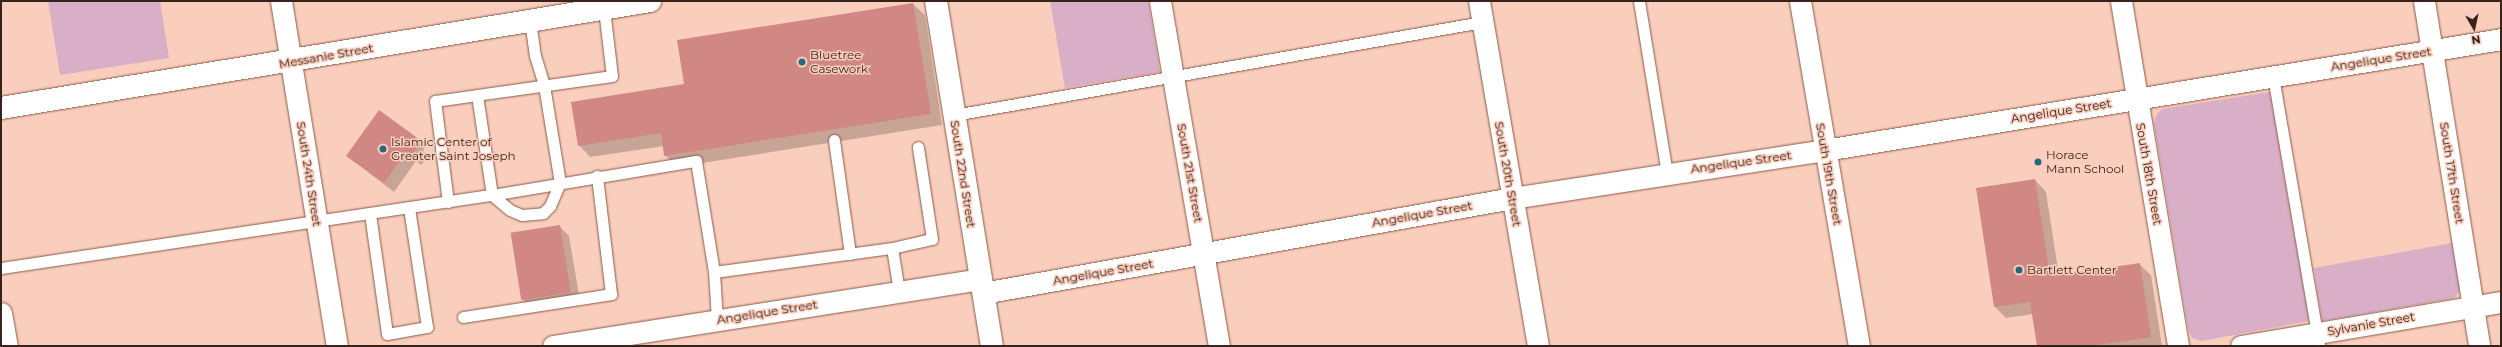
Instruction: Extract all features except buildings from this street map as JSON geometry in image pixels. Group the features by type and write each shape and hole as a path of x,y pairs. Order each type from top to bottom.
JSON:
{"street":[{"name":"South 24th Street","path":"281,1 337,346"},
{"name":"Messanie Street","path":"1,108 291,62 650,1"},
{"name":"South 22nd Street","path":"936,1 992,346"},
{"name":"South 21st Street","path":"1160,1 1219,346"},
{"name":"South 20th Street","path":"1478,1 1538,346"},
{"name":"South 19th Street","path":"1800,1 1859,346"},
{"name":"South 18th Street","path":"2121,1 2136,100 2178,346"},
{"name":"South 17th Street","path":"2424,1 2479,346"},
{"name":"Angelique Street","path":"553,346 899,291 982,286 1204,254 1512,198 1667,173 1825,150 2501,39"},
{"name":"Sylvanie Street","path":"2241,346 2318,340 2473,306 2501,302"},
{"path":"1,313 7,346"}],"lane":[{"path":"1639,1 1667,173"},
{"path":"448,202 435,101 612,76 604,9"},
{"path":"477,95 492,195 510,210 522,215 543,213 550,206 560,183 544,85 536,56 530,21"},
{"path":"954,116 1482,22"},
{"path":"2273,76 2318,340"},
{"path":"834,140 850,254"},
{"path":"714,272 892,248 932,239 918,147"},
{"path":"1,268 448,202 597,176 696,161 714,272 717,320"},
{"path":"463,317 610,294 597,176"},
{"path":"370,214 387,334 427,327 409,208"},
{"path":"892,248 899,291"}],"shaded area":[{"path":"48,1 160,1 169,58 60,75"},
{"path":"1050,1 1148,1 1160,72 1065,88"},
{"path":"2270,92 2309,321 2201,341 2192,338 2188,328 2154,123 2156,115 2162,109"},
{"path":"2452,243 2460,290 2455,298 2322,321 2314,268"}],"place":[{"name":"Bluetree Casework","path":"802,62"},
{"name":"Islamic Center of Greater Saint Joseph","path":"383,149"},
{"name":"Horace Mann School","path":"2038,162"},
{"name":"Bartlett Center","path":"2019,270"}]}
